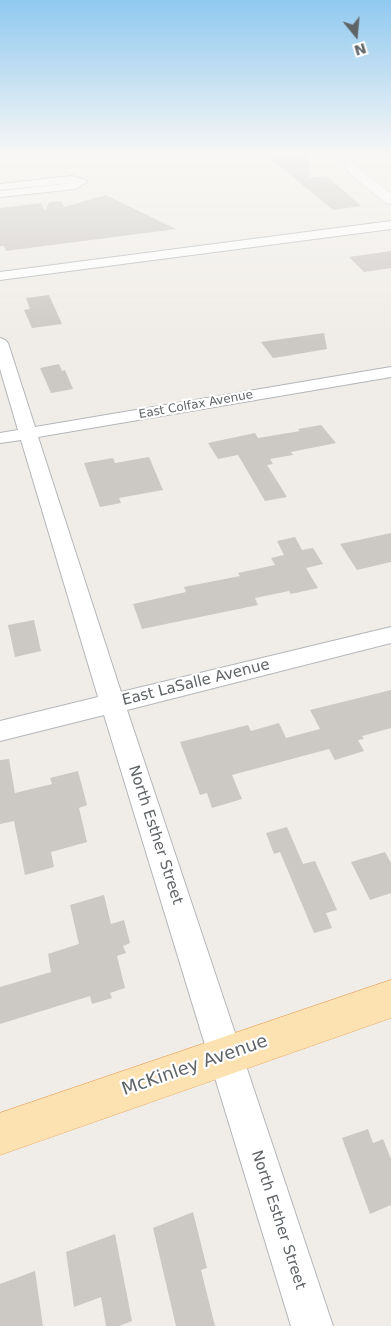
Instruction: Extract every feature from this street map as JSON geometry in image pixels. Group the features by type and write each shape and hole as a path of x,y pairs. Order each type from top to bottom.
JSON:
{"main road":[{"name":"McKinley Avenue","path":"0,1134 226,1054 391,999"}],"street":[{"path":"0,276 391,225"},
{"name":"North Esther Street","path":"0,343 312,1326"},
{"name":"East Colfax Avenue","path":"0,438 391,372"},
{"name":"East LaSalle Avenue","path":"0,731 391,635"}],"building":[{"path":"0,217 151,217 176,229 6,251 4,246 0,246"},
{"path":"391,251 391,268 364,272 349,257"},
{"path":"49,295 62,324 32,328 24,310 30,309 26,298"},
{"path":"324,333 327,349 273,358 261,342"},
{"path":"59,364 62,371 65,370 73,389 51,393 40,368"},
{"path":"321,425 336,443 291,452 293,455 270,459 273,464 267,465 287,497 265,501 238,455 218,459 208,443 255,433 258,438 300,431 298,429"},
{"path":"149,457 163,490 119,498 121,503 100,507 84,463 113,458 115,463"},
{"path":"391,533 391,562 357,570 340,544"},
{"path":"295,537 302,550 313,548 323,564 306,568 318,588 291,594 289,591 255,598 258,605 142,629 133,604 186,592 184,587 240,576 238,573 275,565 271,558 284,555 277,541"},
{"path":"34,620 41,651 15,657 8,625"},
{"path":"391,690 391,728 362,736 364,739 358,740 364,751 335,760 329,749 232,775 242,799 212,808 207,793 200,795 180,742 248,725 251,731 279,723 286,738 320,729 310,710"},
{"path":"9,759 15,793 52,784 50,778 78,771 87,805 79,808 87,842 51,852 54,867 25,875 14,821 0,824 0,760"},
{"path":"287,827 303,864 315,861 337,910 326,913 332,928 314,933 280,852 274,854 266,833"},
{"path":"385,852 391,863 391,893 370,900 351,862"},
{"path":"104,895 111,924 124,920 130,943 123,946 126,953 117,956 125,988 110,993 112,998 92,1004 90,996 0,1024 0,987 51,972 48,954 79,944 70,905"},
{"path":"368,1129 373,1143 383,1139 391,1159 391,1205 370,1214 342,1138"},
{"path":"193,1212 207,1268 201,1270 215,1326 176,1326 153,1228"},
{"path":"115,1234 132,1321 119,1326 106,1326 101,1297 74,1307 66,1252"},
{"path":"35,1271 43,1326 0,1326 0,1284"}]}
